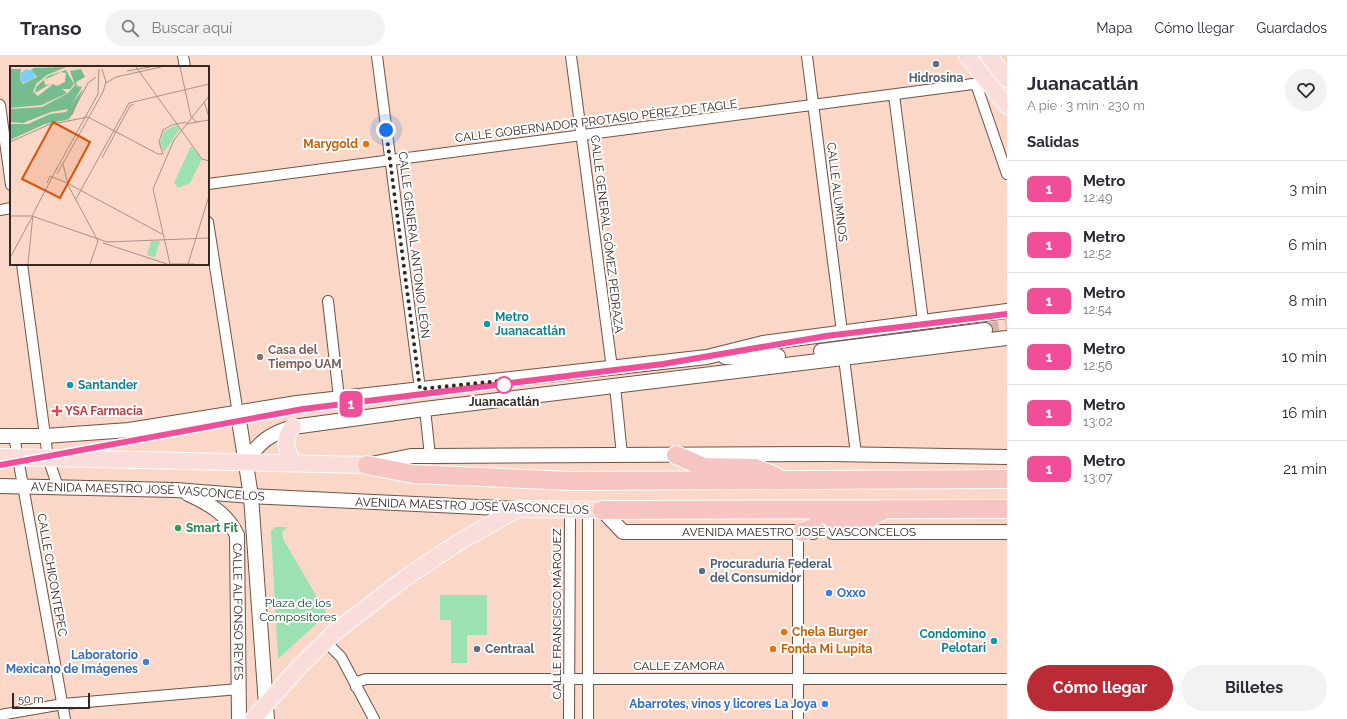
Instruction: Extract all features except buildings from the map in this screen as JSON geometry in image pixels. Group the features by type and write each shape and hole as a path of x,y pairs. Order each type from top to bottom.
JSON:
{"highway":[{"path":"676,455 704,467 755,468 787,480"},
{"path":"367,465 413,474 572,481 1007,479"},
{"path":"800,532 820,525 863,522 886,509"},
{"path":"595,510 1007,509"}],"main road":[{"path":"967,56 982,83 1007,106"},
{"path":"989,56 1007,79"},
{"path":"7,436 45,436 129,430 339,398 707,357 762,344 923,321 1007,311"},
{"path":"707,357 761,358 985,330"},
{"path":"246,461 265,439 282,430 293,428 615,386 1007,338"},
{"name":"CALLE ALFONSO REYES","path":"238,414 251,496 267,702 267,719"},
{"path":"293,428 287,436 286,446 294,462"},
{"path":"0,457 294,462 367,465 410,456 856,454 1007,457"},
{"name":"AVENIDA MAESTRO JOSÉ VASCONCELOS","path":"0,486 176,490 251,496 518,509 595,510 623,532 1007,532"},
{"name":"CALLE ALFONSO REYES","path":"176,490 208,503 218,510 226,518 236,535 239,719"},
{"path":"253,719 267,702 325,641 366,606 458,542 518,509"}],"street":[{"path":"183,56 185,66"},
{"name":"CALLE GENERAL ANTONIO LEÓN","path":"377,56 420,389"},
{"name":"CALLE GENERAL GÓMEZ PEDRAZA","path":"571,56 612,368"},
{"name":"CALLE ALUMNOS","path":"807,56 842,332"},
{"path":"982,83 1007,174"},
{"name":"CALLE GOBERNADOR PROTASIO PÉREZ DE TAGLE","path":"209,184 982,83"},
{"path":"894,95 923,321"},
{"path":"0,104 10,178"},
{"path":"0,210 10,208"},
{"path":"209,228 238,414"},
{"path":"22,265 48,458 58,487"},
{"path":"328,301 339,398"},
{"path":"844,358 856,454"},
{"path":"615,386 622,455"},
{"path":"425,410 430,456"},
{"name":"CALLE CHICONTEPEC","path":"7,436 17,457 23,486 65,719"},
{"name":"CALLE FRANCISCO MÁRQUEZ","path":"569,719 570,510"},
{"path":"588,719 588,679 595,510"},
{"path":"798,719 800,532"},
{"path":"325,641 340,658 374,719"},
{"name":"CALLE ZAMORA","path":"356,687 357,682 366,679 1007,679"},
{"path":"0,715 63,704 239,689"}],"green space":[{"name":"Plaza de los Compositores","path":"275,527 287,527 282,533 283,539 327,614 278,659 271,531"},
{"path":"440,595 487,595 487,635 467,635 467,663 451,663 451,620 440,620"}],"tunnel":[{"path":"985,330 1007,327"}],"metro line":[{"name":"1","path":"0,465 303,409 663,364 826,336 1007,314"}],"place":[{"name":"Hidrosina","path":"936,64"},
{"name":"Marygold","path":"366,144"},
{"name":"Metro Juanacatlán","path":"487,324"},
{"name":"Casa del Tiempo UAM","path":"260,357"},
{"name":"Santander","path":"70,385"},
{"name":"Juanacatlán","path":"504,385"},
{"name":"YSA Farmacia","path":"57,411"},
{"name":"Smart Fit","path":"178,528"},
{"name":"Procuraduría Federal del Consumidor","path":"702,571"},
{"name":"Oxxo","path":"829,593"},
{"name":"Chela Burger","path":"784,632"},
{"name":"Condomino Pelotari","path":"994,641"},
{"name":"Centraal","path":"477,649"},
{"name":"Fonda Mi Lupita","path":"773,649"},
{"name":"Laboratorio Mexicano de Imágenes","path":"146,662"},
{"name":"Abarrotes, vinos y licores La Joya","path":"825,704"}],"route":[{"path":"386,130 420,389 508,380 504,385"}]}
